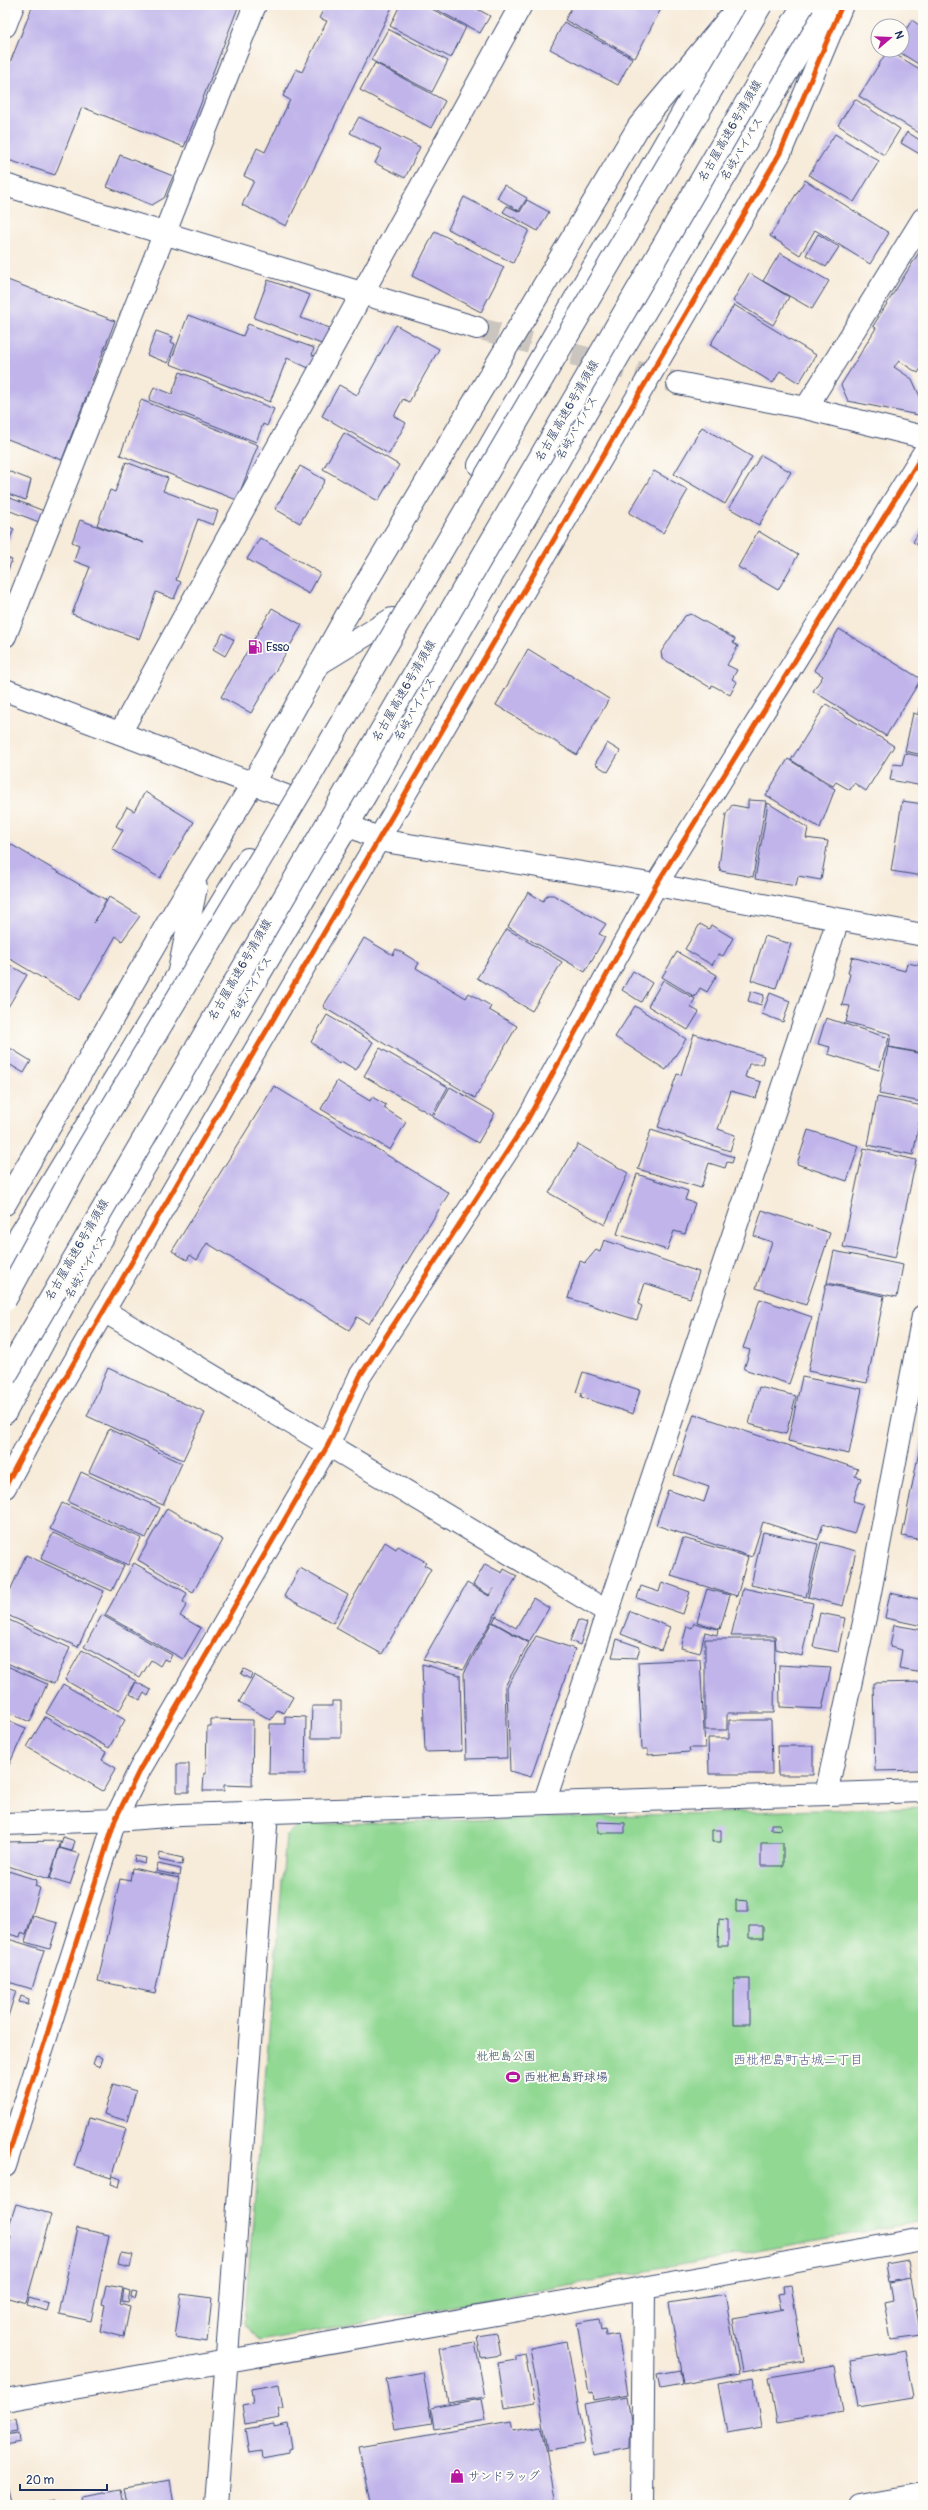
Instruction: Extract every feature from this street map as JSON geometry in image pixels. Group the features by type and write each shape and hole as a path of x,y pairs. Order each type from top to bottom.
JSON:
{"main road":[{"path":"5,26 13,5"},
{"path":"5,636 255,5"},
{"path":"120,733 521,5"},
{"path":"5,1204 253,783 319,664 639,126 739,5"},
{"path":"5,1260 392,619 745,5"},
{"path":"5,1300 84,1154 303,788 761,5"},
{"name":"名古屋高速6号清須線","path":"5,1377 803,5"},
{"name":"名岐バイパス","path":"5,1414 72,1289 348,825 598,393 827,5"},
{"path":"5,1487 39,1423 378,838 780,153 842,5"},
{"path":"5,185 362,295 477,328"},
{"path":"806,408 923,219"},
{"path":"678,383 806,408 923,437"},
{"path":"5,2166 115,1820 140,1769 328,1445 360,1376 525,1124 656,885 923,454"},
{"path":"319,664 392,619"},
{"path":"5,690 286,796"},
{"path":"348,825 378,838 656,885 923,935"},
{"path":"179,972 200,871"},
{"path":"544,1803 838,920"},
{"path":"104,1311 608,1612"},
{"path":"826,1794 866,1613 923,1316"},
{"path":"5,1824 115,1820 180,1814 923,1791"},
{"path":"216,2505 267,1812"},
{"path":"5,2400 923,2239"},
{"path":"642,2505 644,2288"},
{"path":"860,2505 923,2494"}],"green space":[{"name":"枇杷島公園","path":"923,1807 923,2221 259,2341 244,2323 286,1836 297,1825"}],"building":[{"path":"33,5 239,5 184,147 82,107 55,175 5,159 5,75"},
{"path":"326,5 393,5 286,226 242,205 254,181 244,176 257,148 265,152 290,100 283,96 296,69 302,72 327,21 319,18"},
{"path":"400,5 424,5 466,27 451,58 390,26"},
{"path":"428,5 470,5 490,16 480,33"},
{"path":"573,5 663,5 635,58 565,20"},
{"path":"912,20 923,28 923,67 909,58 910,58 910,23"},
{"path":"564,22 632,58 618,85 550,49"},
{"path":"388,29 448,61 432,92 371,60"},
{"path":"883,58 901,58 923,71 923,126 919,133 859,96"},
{"path":"375,63 445,101 431,128 360,90"},
{"path":"855,99 900,129 884,155 838,125"},
{"path":"359,117 420,147 405,178 375,163 382,149 350,133"},
{"path":"907,132 923,142 923,156 901,143"},
{"path":"835,134 879,161 854,202 809,175"},
{"path":"120,155 173,176 164,198 152,205 107,187"},
{"path":"805,180 889,233 870,264 815,230 800,255 770,236"},
{"path":"504,185 527,198 519,211 497,198"},
{"path":"464,197 529,230 513,263 448,229"},
{"path":"527,200 549,212 538,231 503,212 507,206 520,212"},
{"path":"435,231 504,267 481,312 412,276"},
{"path":"818,234 839,247 826,267 806,255"},
{"path":"923,246 923,365 918,373 899,361 894,367 912,379 922,401 918,415 848,401 841,385 876,328 873,326"},
{"path":"780,253 829,281 812,309 763,281"},
{"path":"749,273 789,297 773,325 733,301"},
{"path":"5,279 115,321 62,460 5,438"},
{"path":"268,280 310,295 300,318 330,328 324,345 254,318"},
{"path":"734,305 816,355 799,383 780,371 773,383 710,345"},
{"path":"188,315 243,336 248,324 314,348 312,355 318,357 313,370 287,358 270,402 170,364"},
{"path":"396,325 439,349 409,402 403,399 394,416 406,423 389,454 322,416 339,385 357,395"},
{"path":"156,331 173,337 171,342 175,344 168,363 147,355"},
{"path":"180,372 274,409 267,426 263,424 256,442 149,400 154,387 172,394"},
{"path":"141,400 258,445 237,500 120,455"},
{"path":"702,427 752,457 725,504 674,474"},
{"path":"344,433 399,465 378,501 323,469"},
{"path":"761,455 791,472 759,525 729,508"},
{"path":"126,462 168,478 163,491 218,511 213,525 198,519 176,580 181,582 174,599 156,592 139,639 72,614 90,567 74,561 79,545 72,542 80,520 144,543 97,525 110,490 115,492"},
{"path":"300,466 325,480 300,523 275,509"},
{"path":"5,470 31,480 26,500 5,493"},
{"path":"654,471 688,490 663,533 629,513"},
{"path":"5,496 44,511 39,522 5,509"},
{"path":"5,525 14,529 5,550"},
{"path":"923,525 923,548 913,542"},
{"path":"758,531 798,555 778,590 738,567"},
{"path":"260,538 320,573 309,594 247,559"},
{"path":"5,557 12,560 5,578"},
{"path":"272,608 302,625 251,713 221,697"},
{"path":"691,614 735,639 733,643 738,646 727,665 737,670 732,679 737,682 730,695 712,685 711,688 662,658 661,652 685,616"},
{"path":"839,629 921,679 886,736 813,691 823,676 814,670"},
{"path":"223,633 234,640 225,656 213,649"},
{"path":"528,649 609,699 577,755 496,705"},
{"path":"923,693 923,715 918,713"},
{"path":"826,704 894,746 866,791 854,783 850,790 836,782 833,786 791,760"},
{"path":"913,713 923,716 923,755 905,751"},
{"path":"607,743 620,751 608,772 595,764"},
{"path":"905,753 923,757 923,786 890,780 893,764 902,765"},
{"path":"788,759 835,789 820,828 766,795"},
{"path":"145,792 194,822 160,878 112,849 123,830 116,826 127,807 134,811"},
{"path":"748,800 766,801 753,877 721,871 719,866 726,814 732,805 748,808"},
{"path":"902,801 923,804 923,876 891,871"},
{"path":"768,803 808,828 806,838 828,841 821,880 798,876 796,886 755,879"},
{"path":"5,841 106,900 94,923 109,897 140,916 122,941 116,936 79,1000 5,956"},
{"path":"528,892 543,901 547,895 553,895 606,924 599,934 605,937 585,972 508,927"},
{"path":"700,924 709,929 711,925 733,938 723,956 719,954 712,965 685,949"},
{"path":"507,929 562,962 532,1011 477,978"},
{"path":"765,936 791,944 776,988 751,980"},
{"path":"364,938 393,955 396,949 419,963 416,968 466,998 469,993 491,1006 489,1010 517,1026 475,1098 323,1007"},
{"path":"677,952 717,975 707,992 700,988 695,997 662,977"},
{"path":"852,957 905,971 907,963 923,966 923,1053 889,1047 891,1034 846,1022 850,1006 842,1005 850,974 848,973"},
{"path":"5,962 27,975 5,1012"},
{"path":"633,971 652,983 641,1002 622,990"},
{"path":"663,980 695,999 690,1007 699,1012 688,1030 648,1006"},
{"path":"751,991 764,995 761,1005 748,1001"},
{"path":"770,993 790,1001 783,1022 762,1014"},
{"path":"635,1006 686,1039 666,1070 615,1037"},
{"path":"327,1015 373,1042 356,1070 341,1061 339,1064 311,1042"},
{"path":"826,1018 889,1038 879,1070 828,1054 830,1047 818,1044"},
{"path":"694,1034 764,1056 762,1064 749,1064 745,1077 761,1082 756,1098 731,1091 718,1129 735,1135 730,1151 658,1127 677,1074 681,1075"},
{"path":"5,1045 31,1061 24,1073 7,1063 5,1066"},
{"path":"888,1047 923,1054 922,1102 879,1094"},
{"path":"380,1048 448,1087 432,1115 364,1076"},
{"path":"337,1081 370,1101 372,1097 386,1105 384,1108 406,1122 390,1150 321,1109"},
{"path":"274,1086 449,1193 369,1324 357,1317 349,1330 207,1243 197,1260 190,1255 187,1260 172,1251"},
{"path":"450,1087 495,1113 478,1143 433,1117"},
{"path":"877,1097 923,1106 923,1120 920,1119 913,1155 868,1145"},
{"path":"651,1130 734,1157 732,1163 727,1162 725,1168 709,1163 701,1188 638,1169"},
{"path":"808,1130 859,1146 847,1181 797,1164"},
{"path":"578,1144 628,1173 605,1225 549,1193"},
{"path":"864,1148 916,1160 895,1258 843,1247"},
{"path":"637,1174 688,1191 685,1200 695,1203 685,1234 674,1231 667,1250 617,1234"},
{"path":"762,1210 830,1233 806,1305 756,1288 772,1242 754,1236"},
{"path":"604,1240 699,1272 690,1298 645,1283 638,1304 642,1306 637,1320 568,1298 580,1261 585,1263 596,1250 600,1252"},
{"path":"834,1251 903,1265 897,1297 827,1283"},
{"path":"826,1284 884,1296 867,1383 808,1371"},
{"path":"760,1299 812,1317 789,1384 744,1369 750,1350 743,1348"},
{"path":"108,1368 205,1413 183,1460 87,1416"},
{"path":"583,1372 640,1390 633,1414 581,1397 582,1393 576,1392"},
{"path":"802,1377 862,1389 849,1454 788,1441"},
{"path":"759,1387 796,1396 786,1434 749,1424"},
{"path":"694,1414 858,1469 855,1476 861,1478 853,1501 863,1504 854,1534 823,1524 818,1540 763,1522 752,1557 656,1525 668,1490 704,1502 709,1487 674,1475"},
{"path":"109,1429 182,1463 163,1505 89,1472"},
{"path":"923,1436 923,1540 902,1536"},
{"path":"81,1472 160,1508 146,1538 68,1502"},
{"path":"62,1503 141,1538 128,1565 50,1529"},
{"path":"167,1508 223,1540 193,1592 138,1560"},
{"path":"763,1532 818,1544 806,1597 751,1585"},
{"path":"53,1533 124,1565 112,1591 41,1559"},
{"path":"683,1538 748,1557 737,1596 671,1576"},
{"path":"385,1542 396,1549 398,1546 426,1562 424,1565 431,1569 382,1654 336,1628"},
{"path":"821,1542 856,1551 843,1606 808,1597"},
{"path":"26,1555 104,1591 78,1647 5,1614 5,1602"},
{"path":"134,1563 187,1593 183,1602 187,1604 180,1616 201,1628 183,1659 105,1615"},
{"path":"485,1564 502,1573 504,1569 517,1576 464,1669 423,1660 467,1583 489,1596 494,1588 489,1595 473,1585"},
{"path":"300,1568 348,1595 333,1623 284,1596"},
{"path":"662,1582 690,1592 683,1614 637,1598 641,1586 659,1592"},
{"path":"743,1588 813,1603 802,1656 776,1649 775,1636 731,1636"},
{"path":"707,1589 730,1595 720,1629 697,1622"},
{"path":"890,1593 923,1600 923,1626 885,1618"},
{"path":"533,1598 549,1608 529,1642 493,1622 496,1616 516,1628"},
{"path":"630,1611 670,1627 661,1650 621,1634"},
{"path":"820,1613 845,1618 838,1652 813,1647"},
{"path":"102,1615 172,1655 168,1661 164,1659 160,1666 151,1660 140,1678 84,1647"},
{"path":"5,1618 70,1648 54,1684 5,1662"},
{"path":"578,1620 587,1623 580,1645 570,1641"},
{"path":"492,1622 529,1643 505,1686 507,1758 466,1759 464,1673"},
{"path":"694,1623 718,1629 717,1635 705,1632 700,1653 681,1648 687,1626 692,1628"},
{"path":"894,1625 923,1630 923,1673 899,1669 902,1650 890,1647"},
{"path":"536,1636 575,1649 531,1777 510,1771 507,1687"},
{"path":"617,1639 640,1647 637,1658 612,1657"},
{"path":"705,1639 775,1639 774,1713 727,1713 727,1730 705,1730"},
{"path":"82,1650 136,1681 119,1711 65,1680"},
{"path":"700,1659 705,1748 689,1748 690,1752 648,1755 648,1749 642,1749 638,1662"},
{"path":"422,1664 460,1675 462,1751 425,1752"},
{"path":"5,1665 47,1684 30,1722 5,1711"},
{"path":"779,1665 831,1668 822,1709 780,1707"},
{"path":"244,1669 252,1673 250,1679 241,1674"},
{"path":"254,1675 293,1697 284,1713 277,1710 271,1720 239,1702"},
{"path":"136,1682 151,1690 148,1696 144,1693 140,1700 130,1694"},
{"path":"923,1682 923,1770 875,1771 873,1683"},
{"path":"63,1684 125,1720 109,1748 46,1713"},
{"path":"332,1701 341,1701 341,1738 311,1738 312,1706 332,1706"},
{"path":"285,1716 306,1717 305,1774 269,1774 270,1724 285,1724"},
{"path":"45,1717 106,1752 102,1760 116,1768 103,1791 27,1747"},
{"path":"5,1719 26,1728 8,1767 5,1766"},
{"path":"211,1719 253,1720 252,1786 224,1785 224,1791 203,1791 204,1773 206,1774 207,1726 211,1726"},
{"path":"729,1720 771,1720 772,1774 709,1774 708,1738 729,1738"},
{"path":"777,1746 813,1746 813,1775 778,1775"},
{"path":"177,1764 189,1764 189,1792 177,1792"},
{"path":"598,1822 625,1823 625,1833 598,1833"},
{"path":"771,1824 780,1824 781,1830 771,1829"},
{"path":"712,1830 721,1830 721,1842 712,1842"},
{"path":"63,1837 75,1841 72,1851 60,1848"},
{"path":"61,1841 49,1879 5,1865 5,1842"},
{"path":"761,1843 783,1843 783,1866 761,1866"},
{"path":"59,1848 80,1854 70,1885 50,1879"},
{"path":"160,1853 183,1858 182,1865 159,1860"},
{"path":"135,1856 146,1858 145,1864 134,1861"},
{"path":"158,1864 181,1869 180,1876 156,1871"},
{"path":"132,1868 179,1878 155,1993 98,1981 120,1879 130,1881"},
{"path":"5,1870 37,1880 35,1886 40,1888 26,1935 21,1933 20,1937 5,1933"},
{"path":"736,1900 748,1901 748,1912 736,1912"},
{"path":"33,1916 58,1923 50,1949 25,1942"},
{"path":"719,1919 728,1920 728,1946 718,1946"},
{"path":"749,1926 763,1926 763,1938 749,1938"},
{"path":"5,1938 44,1950 32,1989 5,1981"},
{"path":"734,1979 750,1979 750,2024 734,2024"},
{"path":"5,1987 16,1991 5,2026"},
{"path":"21,1996 29,1999 28,2004 19,2002"},
{"path":"96,2056 103,2058 100,2067 93,2064"},
{"path":"113,2084 136,2091 127,2121 104,2114"},
{"path":"89,2118 126,2129 111,2178 74,2166"},
{"path":"113,2176 121,2179 119,2187 111,2184"},
{"path":"16,2204 51,2214 26,2303 5,2297 5,2248 7,2249 11,2236 6,2235"},
{"path":"77,2228 109,2235 91,2321 59,2314"},
{"path":"121,2253 133,2255 130,2267 118,2264"},
{"path":"908,2260 911,2278 889,2282 886,2264"},
{"path":"911,2279 921,2336 891,2340 884,2302 893,2300 890,2283"},
{"path":"106,2285 123,2288 120,2303 130,2306 124,2337 100,2331 105,2305 102,2304"},
{"path":"791,2285 804,2361 742,2372 733,2318 785,2309 781,2309 778,2294 784,2293 783,2286"},
{"path":"124,2289 130,2291 128,2302 122,2301"},
{"path":"132,2291 137,2292 135,2298 131,2297"},
{"path":"181,2294 212,2298 207,2342 175,2337"},
{"path":"725,2294 739,2374 683,2384 669,2303"},
{"path":"29,2298 49,2304 47,2311 27,2305"},
{"path":"599,2319 601,2330 605,2329 606,2336 618,2334 628,2394 594,2400 593,2392 589,2393 577,2323"},
{"path":"497,2333 501,2355 481,2358 477,2336"},
{"path":"567,2341 585,2444 548,2450 530,2348"},
{"path":"475,2342 485,2397 448,2403 439,2348"},
{"path":"905,2351 913,2398 858,2407 850,2360"},
{"path":"525,2353 534,2403 505,2408 498,2363 516,2360 516,2355"},
{"path":"835,2366 843,2412 777,2423 769,2377"},
{"path":"680,2370 682,2384 660,2388 657,2374"},
{"path":"423,2372 432,2423 395,2429 386,2379"},
{"path":"753,2378 761,2427 727,2433 718,2384"},
{"path":"279,2384 283,2409 278,2409 280,2418 245,2424 242,2405 253,2403 251,2389"},
{"path":"627,2396 631,2421 630,2448 594,2455 585,2404"},
{"path":"481,2399 485,2420 434,2429 431,2408"},
{"path":"16,2419 18,2431 5,2433 5,2421"},
{"name":"サンドラッグ","path":"511,2421 513,2431 542,2426 556,2505 370,2505 359,2447"},
{"path":"274,2424 274,2427 288,2424 292,2449 288,2450 288,2453 262,2458 261,2451 249,2453 245,2429"},
{"path":"19,2433 20,2442 5,2445 5,2435"},
{"path":"5,2479 10,2503 5,2503"},
{"path":"170,2480 174,2505 127,2505 124,2488"},
{"path":"121,2489 124,2505 82,2505 81,2496"},
{"path":"54,2501 55,2505 38,2505 38,2504"}],"tunnel":[{"path":"477,328 678,383"}],"cycle path":[{"path":"5,1487 39,1423 181,1177 780,153 842,5"},
{"path":"5,2166 115,1820 140,1769 328,1445 360,1376 525,1124 656,885 923,454"}],"place":[{"name":"Esso","path":"255,647"},
{"name":"西枇杷島野球場","path":"513,2077"},
{"name":"サンドラッグ","path":"457,2476"}],"district":[{"name":"西枇杷島町古城二丁目","path":"798,2060"}]}
